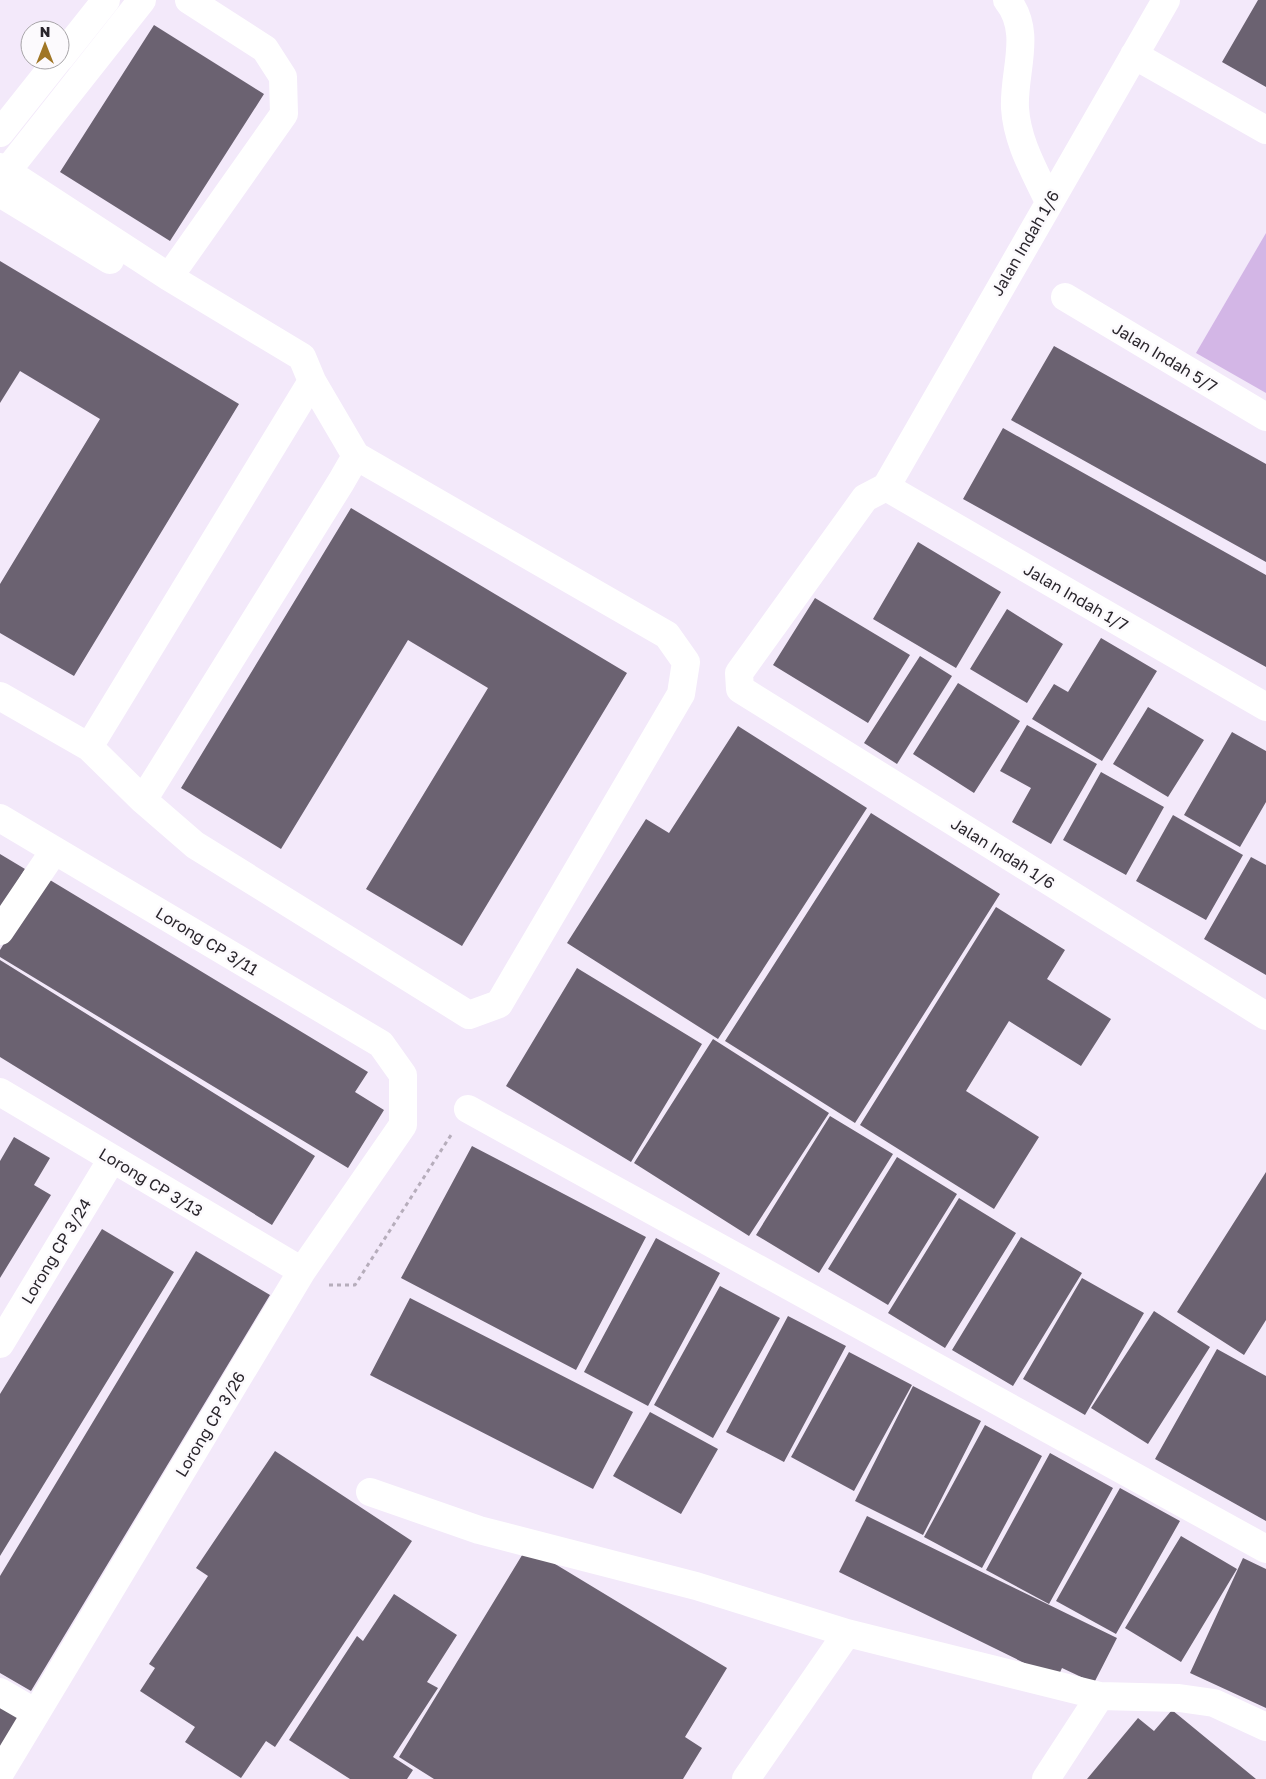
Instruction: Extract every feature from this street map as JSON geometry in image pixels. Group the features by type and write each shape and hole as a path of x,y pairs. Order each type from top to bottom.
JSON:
{"street":[{"path":"70,45 106,0"},
{"path":"2,177 142,0"},
{"path":"169,277 284,114 283,77 265,49 189,0"},
{"name":"Jalan Indah 1/6","path":"1166,0 886,487 865,498 739,673 740,689 1266,1016"},
{"path":"1018,3 1022,42 1015,108 1023,147 1049,202"},
{"path":"1134,55 1266,130"},
{"path":"0,133 50,70"},
{"path":"2,177 302,357 307,389 89,747"},
{"path":"0,696 89,747 142,800 195,845 469,1015 499,1004 681,694 686,662 666,635 356,456 307,389 290,370 2,177"},
{"name":"Jalan Indah 5/7","path":"1065,297 1266,417"},
{"path":"142,800 342,482 356,456"},
{"name":"Jalan Indah 1/7","path":"886,487 1266,707"},
{"name":"Lorong CP 3/11","path":"0,818 381,1044 404,1075"},
{"path":"0,932 54,851"},
{"name":"Lorong CP 3/26","path":"0,1773 302,1271 404,1125 404,1075"},
{"name":"Lorong CP 3/13","path":"0,1092 302,1271"},
{"path":"468,1109 1266,1549"},
{"name":"Lorong CP 3/24","path":"0,1344 112,1159"},
{"path":"370,1492 479,1530 696,1586 847,1633 1100,1696 1179,1698 1214,1703 1266,1727"},
{"path":"746,1779 847,1633"},
{"path":"0,1692 36,1713"},
{"path":"1046,1779 1100,1696"}],"path":[{"path":"302,1271 330,1285 354,1285 468,1109"}],"shaded area":[{"path":"1266,233 1266,393 1196,353"}],"building":[{"path":"1258,0 1266,0 1266,87 1222,62"},
{"path":"154,25 264,94 170,241 60,172"},
{"path":"0,261 239,404 74,676 0,633 0,584 100,419 20,371 0,403"},
{"path":"1054,346 1266,464 1266,562 1011,420"},
{"path":"1003,428 1266,575 1266,667 963,499"},
{"path":"351,508 627,673 462,946 366,889 488,688 408,640 281,849 181,788"},
{"path":"918,542 1001,592 956,668 873,619"},
{"path":"815,598 910,655 868,723 773,665"},
{"path":"1007,609 1063,644 1027,703 970,669"},
{"path":"1101,638 1157,671 1102,761 1032,719 1054,684 1068,692"},
{"path":"920,656 952,676 897,764 864,743"},
{"path":"958,683 1020,721 974,793 913,754"},
{"path":"1148,707 1204,740 1168,797 1113,764"},
{"path":"1027,725 1097,764 1051,844 1012,822 1031,788 1000,771"},
{"path":"738,726 867,808 718,1039 567,943 646,819 669,833"},
{"path":"1232,732 1266,751 1266,802 1240,847 1184,815"},
{"path":"1101,772 1164,807 1126,875 1063,840"},
{"path":"871,813 1000,894 855,1123 725,1041"},
{"path":"1173,815 1243,855 1206,920 1136,881"},
{"path":"0,854 25,869 0,910"},
{"path":"1251,857 1266,865 1266,975 1204,939"},
{"path":"45,877 368,1072 355,1092 384,1110 348,1168 0,957 0,950"},
{"path":"996,907 1065,950 1047,979 1111,1019 1081,1066 1009,1021 966,1091 1039,1137 994,1209 860,1125"},
{"path":"0,960 315,1156 272,1225 0,1057"},
{"path":"577,968 702,1044 631,1162 506,1086"},
{"path":"713,1039 829,1113 749,1236 634,1163"},
{"path":"830,1116 893,1154 819,1273 756,1235"},
{"path":"14,1137 50,1158 34,1185 51,1195 0,1278 0,1161"},
{"path":"472,1146 646,1237 576,1370 401,1278"},
{"path":"897,1157 957,1194 888,1305 828,1269"},
{"path":"1266,1172 1266,1320 1244,1355 1177,1312"},
{"path":"959,1198 1016,1233 945,1348 888,1313"},
{"path":"102,1229 174,1272 0,1556 0,1394"},
{"path":"1021,1237 1082,1273 1013,1386 952,1350"},
{"path":"656,1238 720,1273 648,1406 584,1372"},
{"path":"196,1251 270,1295 31,1691 0,1673 0,1576"},
{"path":"1082,1278 1144,1313 1085,1415 1023,1379"},
{"path":"720,1286 780,1318 713,1438 654,1405"},
{"path":"410,1298 633,1412 593,1489 370,1375"},
{"path":"1154,1311 1210,1347 1148,1444 1091,1408"},
{"path":"788,1316 846,1346 784,1462 726,1432"},
{"path":"1217,1349 1266,1376 1266,1521 1155,1459"},
{"path":"849,1352 912,1385 854,1491 791,1457"},
{"path":"913,1386 981,1421 923,1535 855,1501"},
{"path":"650,1412 718,1449 681,1514 613,1476"},
{"path":"985,1425 1042,1456 982,1568 924,1537"},
{"path":"275,1451 412,1541 275,1747 266,1741 241,1778 185,1742 195,1727 140,1691 155,1668 149,1664 208,1576 196,1568"},
{"path":"1050,1453 1113,1488 1049,1604 986,1570"},
{"path":"1120,1488 1180,1521 1116,1634 1056,1601"},
{"path":"867,1516 1117,1638 1094,1683 1062,1668 1057,1679 839,1572"},
{"path":"1181,1536 1237,1569 1181,1662 1125,1628"},
{"path":"527,1547 727,1668 685,1737 702,1748 683,1779 434,1779 399,1757"},
{"path":"1243,1558 1266,1569 1266,1708 1190,1673"},
{"path":"394,1594 457,1635 427,1682 438,1688 393,1757 413,1770 407,1779 350,1779 289,1740 357,1636 363,1641"},
{"path":"0,1699 22,1712 0,1748"},
{"path":"1172,1710 1256,1779 1087,1779 1138,1718 1154,1731"}]}
